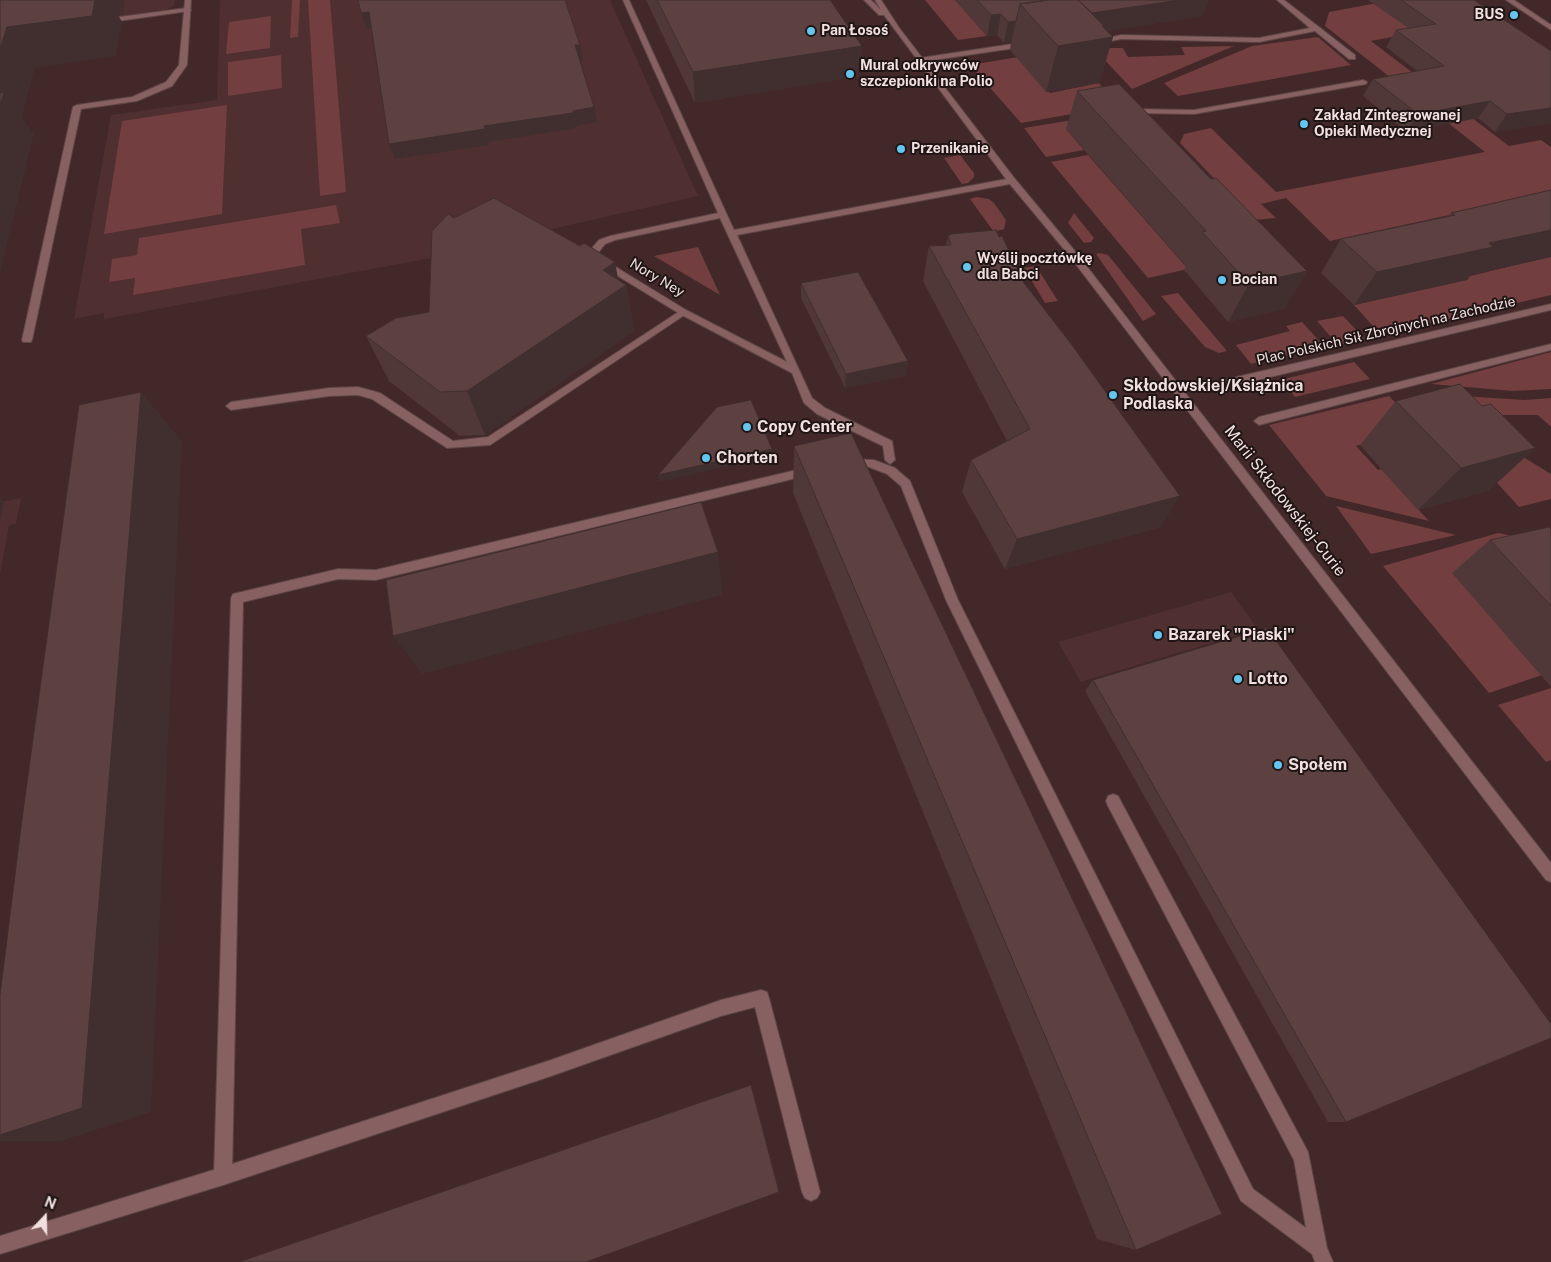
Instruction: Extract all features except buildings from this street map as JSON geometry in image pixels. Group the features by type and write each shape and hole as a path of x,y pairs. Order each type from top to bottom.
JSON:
{"street":[{"path":"27,340 77,107 134,98 169,84 183,65 188,0"},
{"path":"626,0 808,400 821,411 888,444 891,466 906,484 952,600 1247,1195 1321,1255"},
{"name":"Marii Skłodowskiej-Curie","path":"867,0 898,30"},
{"name":"Marii Skłodowskiej-Curie","path":"878,0 920,60 1012,180 1071,252 1551,875"},
{"path":"1280,0 1352,57"},
{"path":"1508,0 1551,28"},
{"path":"97,22 187,10"},
{"path":"1087,43 1121,38 1259,40 1316,29"},
{"path":"920,60 1036,42"},
{"path":"1132,111 1194,112 1363,82"},
{"path":"731,233 1012,180"},
{"name":"Nory Ney","path":"723,215 613,238 602,242 593,253 598,260 683,312 796,372"},
{"name":"Plac Polskich Sił Zbrojnych na Zachodzie","path":"1228,383 1551,307"},
{"path":"231,406 329,392 358,391 376,396 451,445 490,441 683,312"},
{"path":"1259,421 1551,347"},
{"path":"223,1176 237,598 338,574 376,575 827,466 856,461 891,466"},
{"path":"1113,801 1302,1158 1321,1255"},
{"path":"0,1245 223,1176 551,1068 721,1008 761,998 810,1192"}],"shaded area":[{"path":"0,0 175,0 174,6 165,10 0,33"},
{"path":"220,0 610,0 698,196 565,226 458,253 104,319 104,313 74,319 111,115 217,100"},
{"path":"292,0 300,0 298,37 290,38"},
{"path":"308,0 330,0 346,192 320,196"},
{"path":"925,0 955,0 987,36 958,40"},
{"path":"1388,1 1429,30 1371,41 1509,146 1541,140 1551,147 1551,193 1330,241 1286,198 1261,204 1276,218 1254,220 1180,143 1184,134 1211,128 1276,192 1485,152 1325,26 1329,12"},
{"path":"271,16 270,48 226,54 229,22"},
{"path":"1318,37 1351,65 1178,96 1164,83 1252,46"},
{"path":"1234,46 1132,89 1100,55 1104,50 1111,48 1123,48 1128,57 1185,55 1181,47"},
{"path":"1042,53 1032,73 1050,93 1099,83 1107,93 1112,107 1021,123 970,65"},
{"path":"281,55 282,88 228,96 228,62"},
{"path":"227,105 222,214 104,234 122,121"},
{"path":"1109,114 1066,129 1084,150 1046,157 1024,128"},
{"path":"960,155 974,173 974,177 968,183 962,184 944,158"},
{"path":"1088,155 1188,269 1148,278 1051,162"},
{"path":"976,197 989,199 994,203 1006,220 1004,229 994,232 970,199"},
{"path":"336,205 340,223 301,229 305,265 133,295 135,278 109,282 112,259 137,255 139,238"},
{"path":"1074,213 1094,238 1091,242 1084,243 1068,223"},
{"path":"698,247 720,295 654,256"},
{"path":"1096,254 1108,255 1156,314 1143,321"},
{"path":"1551,256 1551,295 1381,335 1354,305"},
{"path":"1036,266 1058,301 1045,303 1024,268"},
{"path":"1178,293 1227,351 1219,353 1205,347 1161,296"},
{"path":"1343,316 1365,339 1338,345 1317,321"},
{"path":"1302,322 1325,347 1251,364 1236,345 1290,331 1286,326"},
{"path":"1551,352 1551,389 1513,391 1431,384"},
{"path":"1354,362 1370,379 1295,397 1280,380"},
{"path":"1446,395 1525,400 1551,398 1551,427 1538,415 1496,415"},
{"path":"1389,396 1413,421 1391,436 1356,446 1378,470 1381,469 1429,521 1326,496 1269,425"},
{"path":"1505,446 1551,474 1551,499 1519,507 1479,463"},
{"path":"21,498 16,524 9,525 0,575 0,502"},
{"path":"1336,506 1456,535 1371,554"},
{"path":"1498,533 1513,536 1542,675 1489,693 1383,566"},
{"name":"Bazarek \"Piaski\"","path":"1231,592 1258,629 1081,682 1058,642"},
{"path":"1551,688 1551,760 1546,762 1498,705"}],"place":[{"name":"BUS","path":"1514,15"},
{"name":"Pan Łosoś","path":"811,31"},
{"name":"Mural odkrywców szczepionki na Polio","path":"850,74"},
{"name":"Zakład Zintegrowanej Opieki Medycznej","path":"1304,124"},
{"name":"Przenikanie","path":"901,149"},
{"name":"Wyślij pocztówkę dla Babci","path":"967,267"},
{"name":"Bocian","path":"1222,280"},
{"name":"Skłodowskiej/Książnica Podlaska","path":"1113,395"},
{"name":"Copy Center","path":"747,427"},
{"name":"Chorten","path":"706,458"},
{"name":"Bazarek \"Piaski\"","path":"1158,635"},
{"name":"Lotto","path":"1238,679"},
{"name":"Społem","path":"1278,765"}]}
